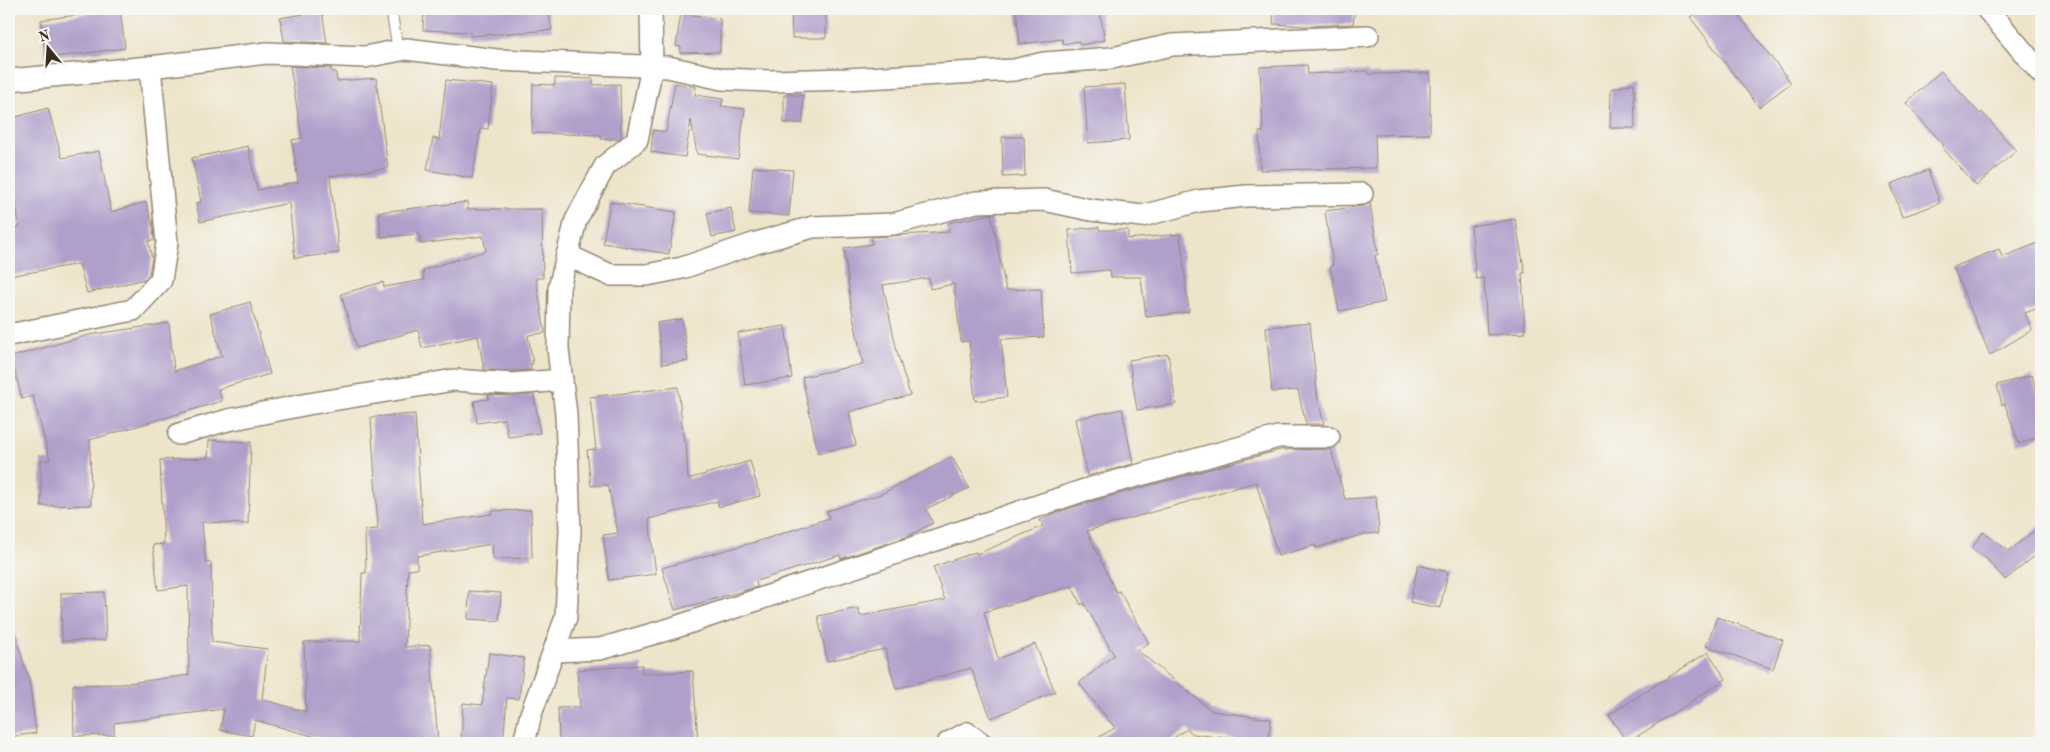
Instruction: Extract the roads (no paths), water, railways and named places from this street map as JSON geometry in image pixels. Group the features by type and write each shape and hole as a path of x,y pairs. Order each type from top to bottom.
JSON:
{"street":[{"path":"524,743 531,714 566,617 570,531 566,414 558,350 559,288 576,220 605,166 637,140 652,67 651,9"},
{"path":"1997,12 2041,73"},
{"path":"9,80 150,67 267,53 365,57 398,50 436,52 497,60 668,67 722,79 770,81 941,75 1014,70 1044,63 1112,58 1172,45 1368,36"},
{"path":"9,335 133,310 161,280 167,243 150,67"},
{"path":"568,254 610,275 647,275 682,268 813,227 893,224 976,202 1044,200 1091,210 1142,216 1199,201 1246,196 1362,194"},
{"path":"180,434 228,420 308,404 454,380 512,384 562,380"},
{"path":"554,651 600,649 674,628 1004,516 1131,477 1278,437 1329,437"},
{"path":"948,743 967,733 981,743"}],"lane":[{"path":"391,9 398,50"}]}
